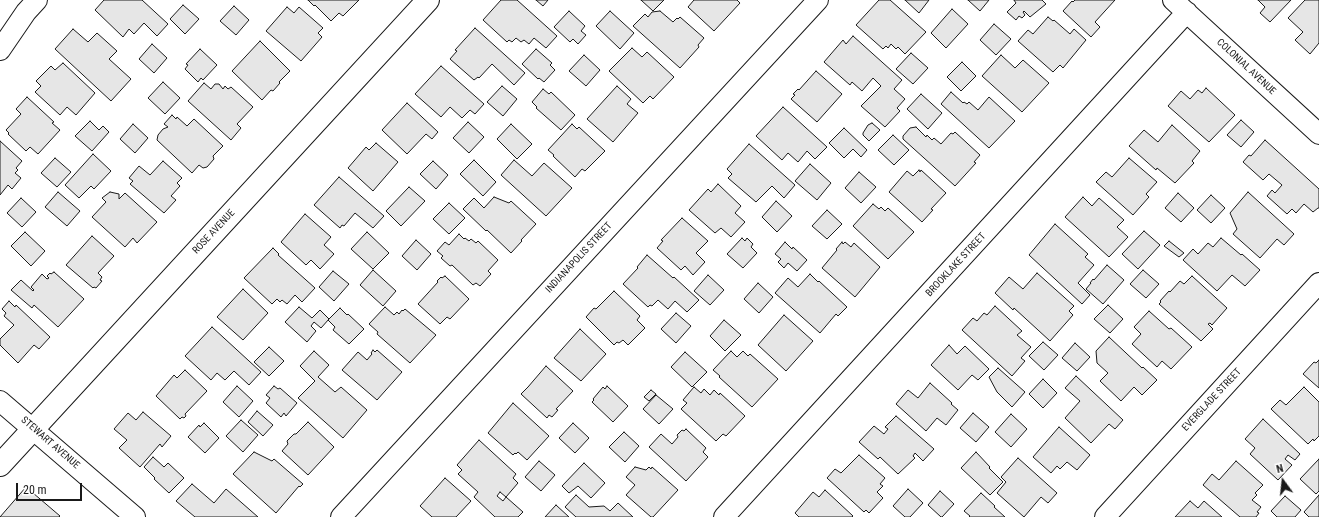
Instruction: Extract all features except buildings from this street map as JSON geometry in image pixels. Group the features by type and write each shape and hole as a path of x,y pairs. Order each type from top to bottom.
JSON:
{"street":[{"path":"0,50 26,12 37,0"},
{"name":"ROSE AVENUE","path":"0,465 428,0"},
{"name":"INDIANAPOLIS STREET","path":"341,517 818,0"},
{"name":"COLONIAL AVENUE","path":"1180,6 1319,134"},
{"name":"BROOKLAKE STREET","path":"724,517 1180,6"},
{"name":"EVERGLADE STREET","path":"1105,517 1319,283"},
{"name":"STEWART AVENUE","path":"0,400 135,517"}]}
